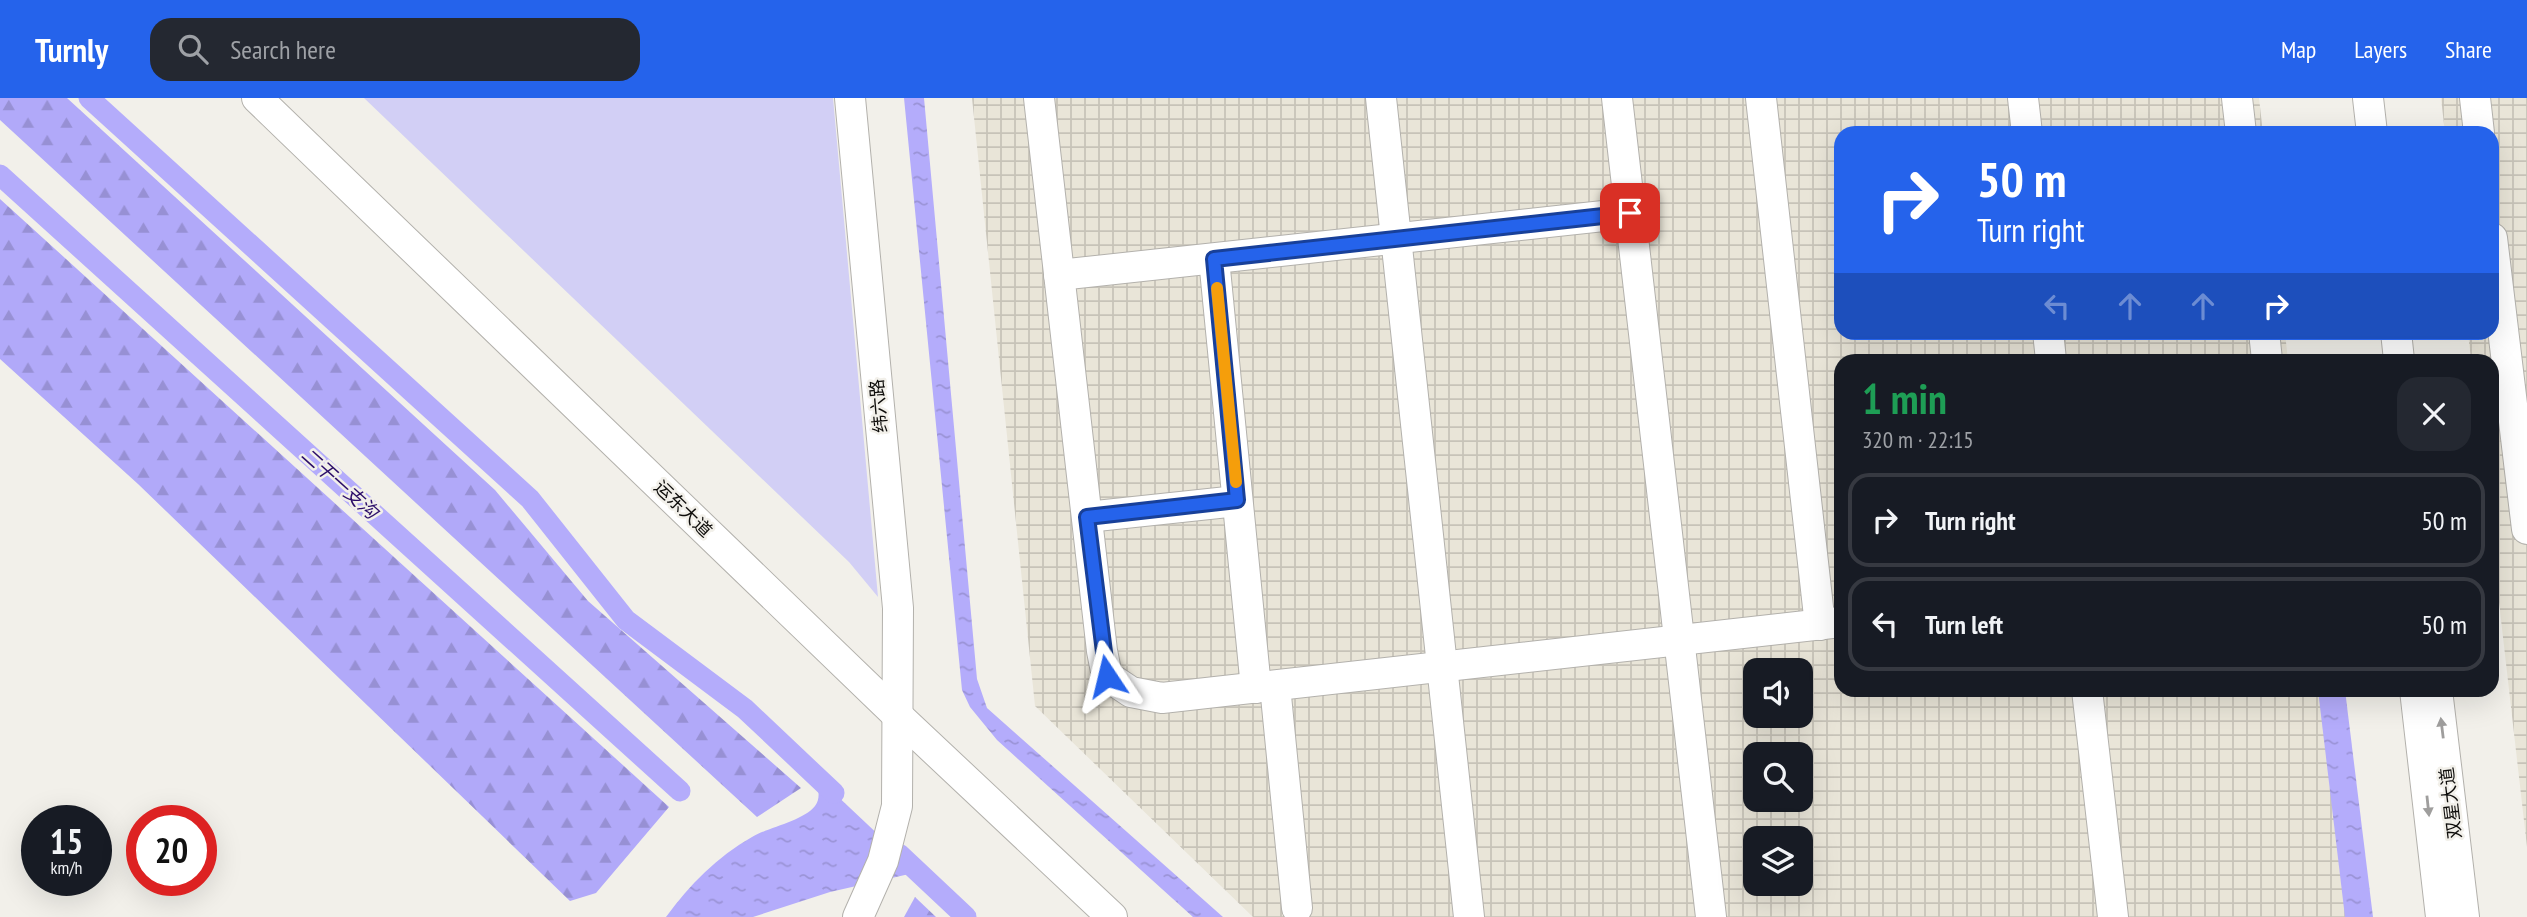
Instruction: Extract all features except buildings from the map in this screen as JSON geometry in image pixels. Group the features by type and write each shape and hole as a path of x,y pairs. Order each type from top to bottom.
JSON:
{"street":[{"name":"运东大道","path":"257,98 897,715 1112,917"},
{"name":"纬六路","path":"850,98 898,608 897,806 883,861 858,917"},
{"path":"1039,98 1107,676 1131,692 1162,698 1831,624 1761,98"},
{"path":"1381,98 1469,917"},
{"path":"1617,98 1712,917"},
{"path":"2023,98 2026,126"},
{"path":"2237,98 2240,126"},
{"path":"2348,98 2352,126"},
{"path":"2368,98 2371,126"},
{"path":"2475,98 2478,126"},
{"path":"1059,275 1630,213"},
{"path":"1214,259 1237,500 1297,908"},
{"path":"2499,280 2520,407 2527,529"},
{"path":"1087,517 1237,500"},
{"path":"2088,697 2113,917"},
{"name":"双星大道","path":"2416,697 2441,917"},
{"name":"双星大道","path":"2438,697 2464,917"}],"shaded area":[{"path":"364,98 833,98 878,597 849,562"},
{"path":"972,98 2259,98 2262,126 1834,126 1834,340 2286,340 2287,354 1834,354 1834,697 2324,697 2346,917 1253,917 1035,706"},
{"path":"2441,98 2527,98 2527,847 2499,602 2499,354 2470,354 2469,340 2499,340 2499,126 2444,126"}],"green space":[{"path":"0,98 67,98 495,490 588,601 801,788 757,817 0,120"},
{"path":"0,199 669,807 596,893 570,901 138,484 0,359"},
{"path":"915,897 936,917 904,917"}],"water":[{"path":"904,98 924,98 977,679 987,708 1223,917 1193,917 997,740 970,707 962,690"},
{"path":"2319,697 2346,697 2373,917 2345,917"},
{"path":"815,775 918,872 830,892 753,917 666,917 695,882 727,853 752,837 810,811 818,799"}],"waterway":[{"path":"89,98 530,499 626,620 745,709 834,793"},
{"name":"二干一支沟","path":"0,175 680,791"},
{"path":"899,854 966,917"}],"slow traffic":[{"path":"1217,288 1236,482"}],"route":[{"path":"1107,676 1087,517 1237,500 1214,259 1630,213"}]}
